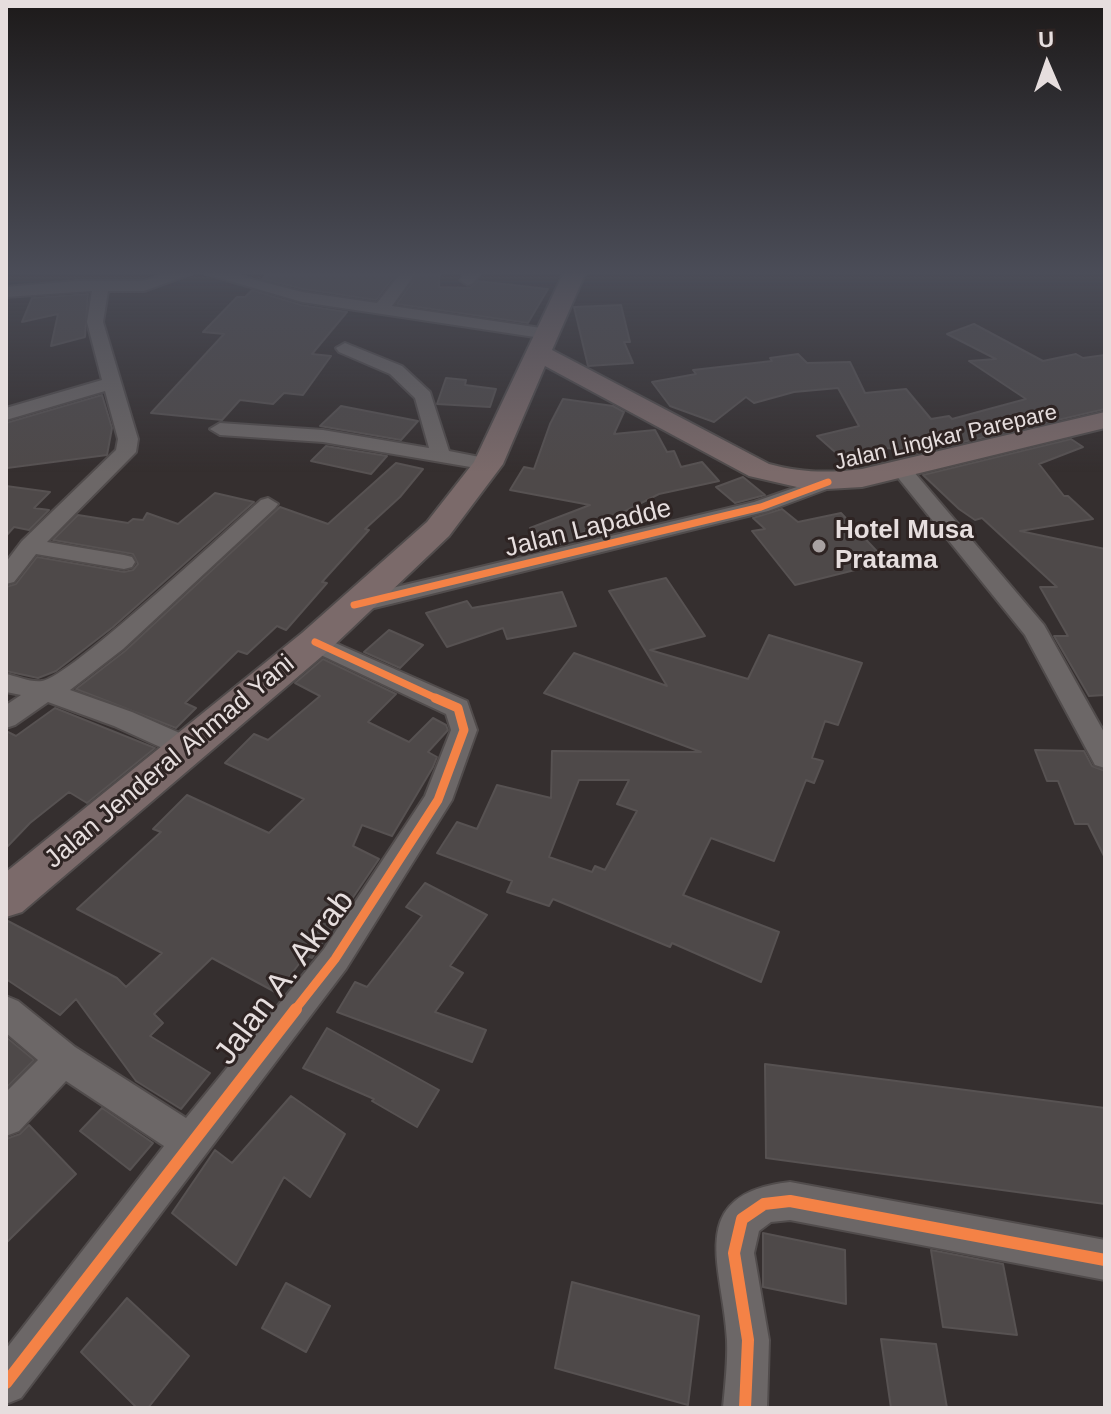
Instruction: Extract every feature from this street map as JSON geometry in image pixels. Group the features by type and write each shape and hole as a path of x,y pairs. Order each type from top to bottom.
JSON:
{"highway":[{"name":"Jalan Jenderal Ahmad Yani","path":"6,898 190,749 315,642 438,529 488,464 544,340"},
{"name":"Jalan Lingkar Parepare","path":"543,343 759,470 796,482 828,482 901,469 1105,420"}],"street":[{"path":"6,577 30,546 126,452 128,439 100,340"},
{"path":"528,340 543,343"},
{"path":"345,348 396,370 424,396 440,454"},
{"path":"6,414 112,383"},
{"path":"220,429 323,436 488,464"},
{"path":"901,469 1035,631 1105,758"},
{"name":"Jalan Lapadde","path":"354,605 761,507 828,482"},
{"path":"6,718 64,682 114,643 268,504"},
{"path":"30,546 124,562"},
{"name":"Jalan A. Akrab","path":"6,1383 335,959 438,800 464,730 463,717 458,708 315,642"},
{"path":"6,683 47,690 143,727 190,749"},
{"path":"6,1012 63,1059 190,1142"},
{"path":"6,1118 63,1059"},
{"path":"745,1408 748,1340 734,1253 742,1219 764,1204 790,1201 1105,1260"}],"building":[{"path":"52,340 74,340 51,346"},
{"path":"218,340 324,340 312,354 331,356 303,395 284,393 273,404 240,400 222,420 151,413"},
{"path":"582,340 630,340 624,342 633,363 588,366"},
{"path":"959,340 1004,340 1043,361 1076,354 1083,358 1105,355 1105,409 903,456 896,449 886,448 844,460 817,436 859,426 838,388 794,392 754,403 746,397 714,422 670,406 652,382 696,374 693,370 772,361 770,358 798,354 807,363 850,362 865,393 906,389 931,419 949,416 952,419 1026,399 969,361 996,359"},
{"path":"446,378 466,380 465,385 496,389 490,407 437,404"},
{"path":"102,395 112,428 107,455 7,468 6,423"},
{"path":"563,399 613,406 624,412 614,434 655,430 667,452 674,451 681,467 702,462 719,481 659,494 582,533 586,536 550,547 530,528 590,505 510,490 524,467 534,469 550,424"},
{"path":"341,406 418,421 401,440 320,426"},
{"path":"1071,439 1083,447 1039,464 1064,496 1068,496 1093,519 1020,531 1105,549 1105,695 1089,696 1054,636 1068,636 1040,587 1057,587 982,518 975,520 959,509 923,475"},
{"path":"326,446 387,456 371,474 311,461"},
{"path":"396,463 423,469 400,497 365,529 369,530 322,582 327,583 286,630 277,626 247,654 238,651 185,703 196,708 176,728 76,689 125,651 280,507 328,524"},
{"path":"743,477 765,495 735,503 716,487"},
{"path":"6,486 50,492 34,508 49,510 29,530 14,527 6,536"},
{"path":"215,493 254,502 113,627 56,671 38,678 6,671 6,587 16,584 37,557 124,572 133,570 138,564 133,554 53,540 78,515 128,523 133,519 143,520 147,513 178,524"},
{"name":"Hotel Musa Pratama","path":"782,509 798,522 841,513 887,562 795,585 752,531 765,529 753,518"},
{"path":"666,578 705,636 650,650 748,679 769,635 862,663 838,725 825,721 812,758 823,761 814,783 806,780 774,861 711,838 683,895 779,932 761,982 672,943 670,947 553,899 549,906 507,892 512,881 437,853 457,822 477,829 497,785 551,798 552,751 701,752 544,693 574,653 667,686 609,591","holes":["579,780 629,780 617,804 637,811 605,870 595,866 592,872 549,857"]},
{"path":"562,592 576,626 507,639 503,628 447,647 426,613 467,601 472,608"},
{"path":"389,630 423,645 400,668 364,652"},
{"path":"323,659 396,694 368,722 409,742 433,718 446,725 448,730 428,752 437,757 433,767 392,836 362,825 353,846 379,859 312,958 305,956 277,993 212,958 154,1014 163,1023 150,1036 210,1073 181,1109 136,1081 76,999 60,1015 6,979 6,920 117,978 126,987 162,953 77,909 161,832 153,829 187,795 269,833 304,799 225,763 254,734 268,740 320,696 295,683"},
{"path":"55,708 155,748 87,803 69,792 30,823 6,848 6,731 16,736"},
{"path":"1035,750 1084,751 1092,766 1105,771 1105,858 1088,824 1075,824 1058,781 1047,781"},
{"path":"425,883 487,915 450,966 463,973 435,1012 486,1030 472,1062 337,1012 355,982 367,987 422,916 406,907"},
{"path":"327,1028 439,1090 417,1127 372,1101 374,1099 303,1068"},
{"path":"6,1037 34,1060 6,1088"},
{"path":"765,1064 1105,1108 1105,1204 766,1158"},
{"path":"291,1096 345,1134 310,1197 284,1177 236,1265 172,1213 215,1150 232,1163"},
{"path":"102,1108 153,1143 130,1170 80,1131"},
{"path":"29,1125 76,1174 6,1243 6,1139 20,1134"},
{"path":"763,1233 845,1250 846,1304 763,1287"},
{"path":"931,1250 1003,1264 1017,1335 943,1327"},
{"path":"572,1282 699,1316 688,1405 555,1368"},
{"path":"286,1283 330,1306 306,1352 262,1328"},
{"path":"127,1298 189,1356 148,1408 137,1408 81,1352"},
{"path":"881,1339 936,1344 947,1408 891,1408"}],"cycle path":[{"path":"354,605 761,507 828,482"},
{"path":"6,1383 335,959 438,800 464,730 458,708 315,642"},
{"path":"745,1408 748,1340 734,1253 742,1219 764,1204 790,1201 1105,1260"}],"place":[{"name":"Hotel Musa Pratama","path":"819,546"}]}
